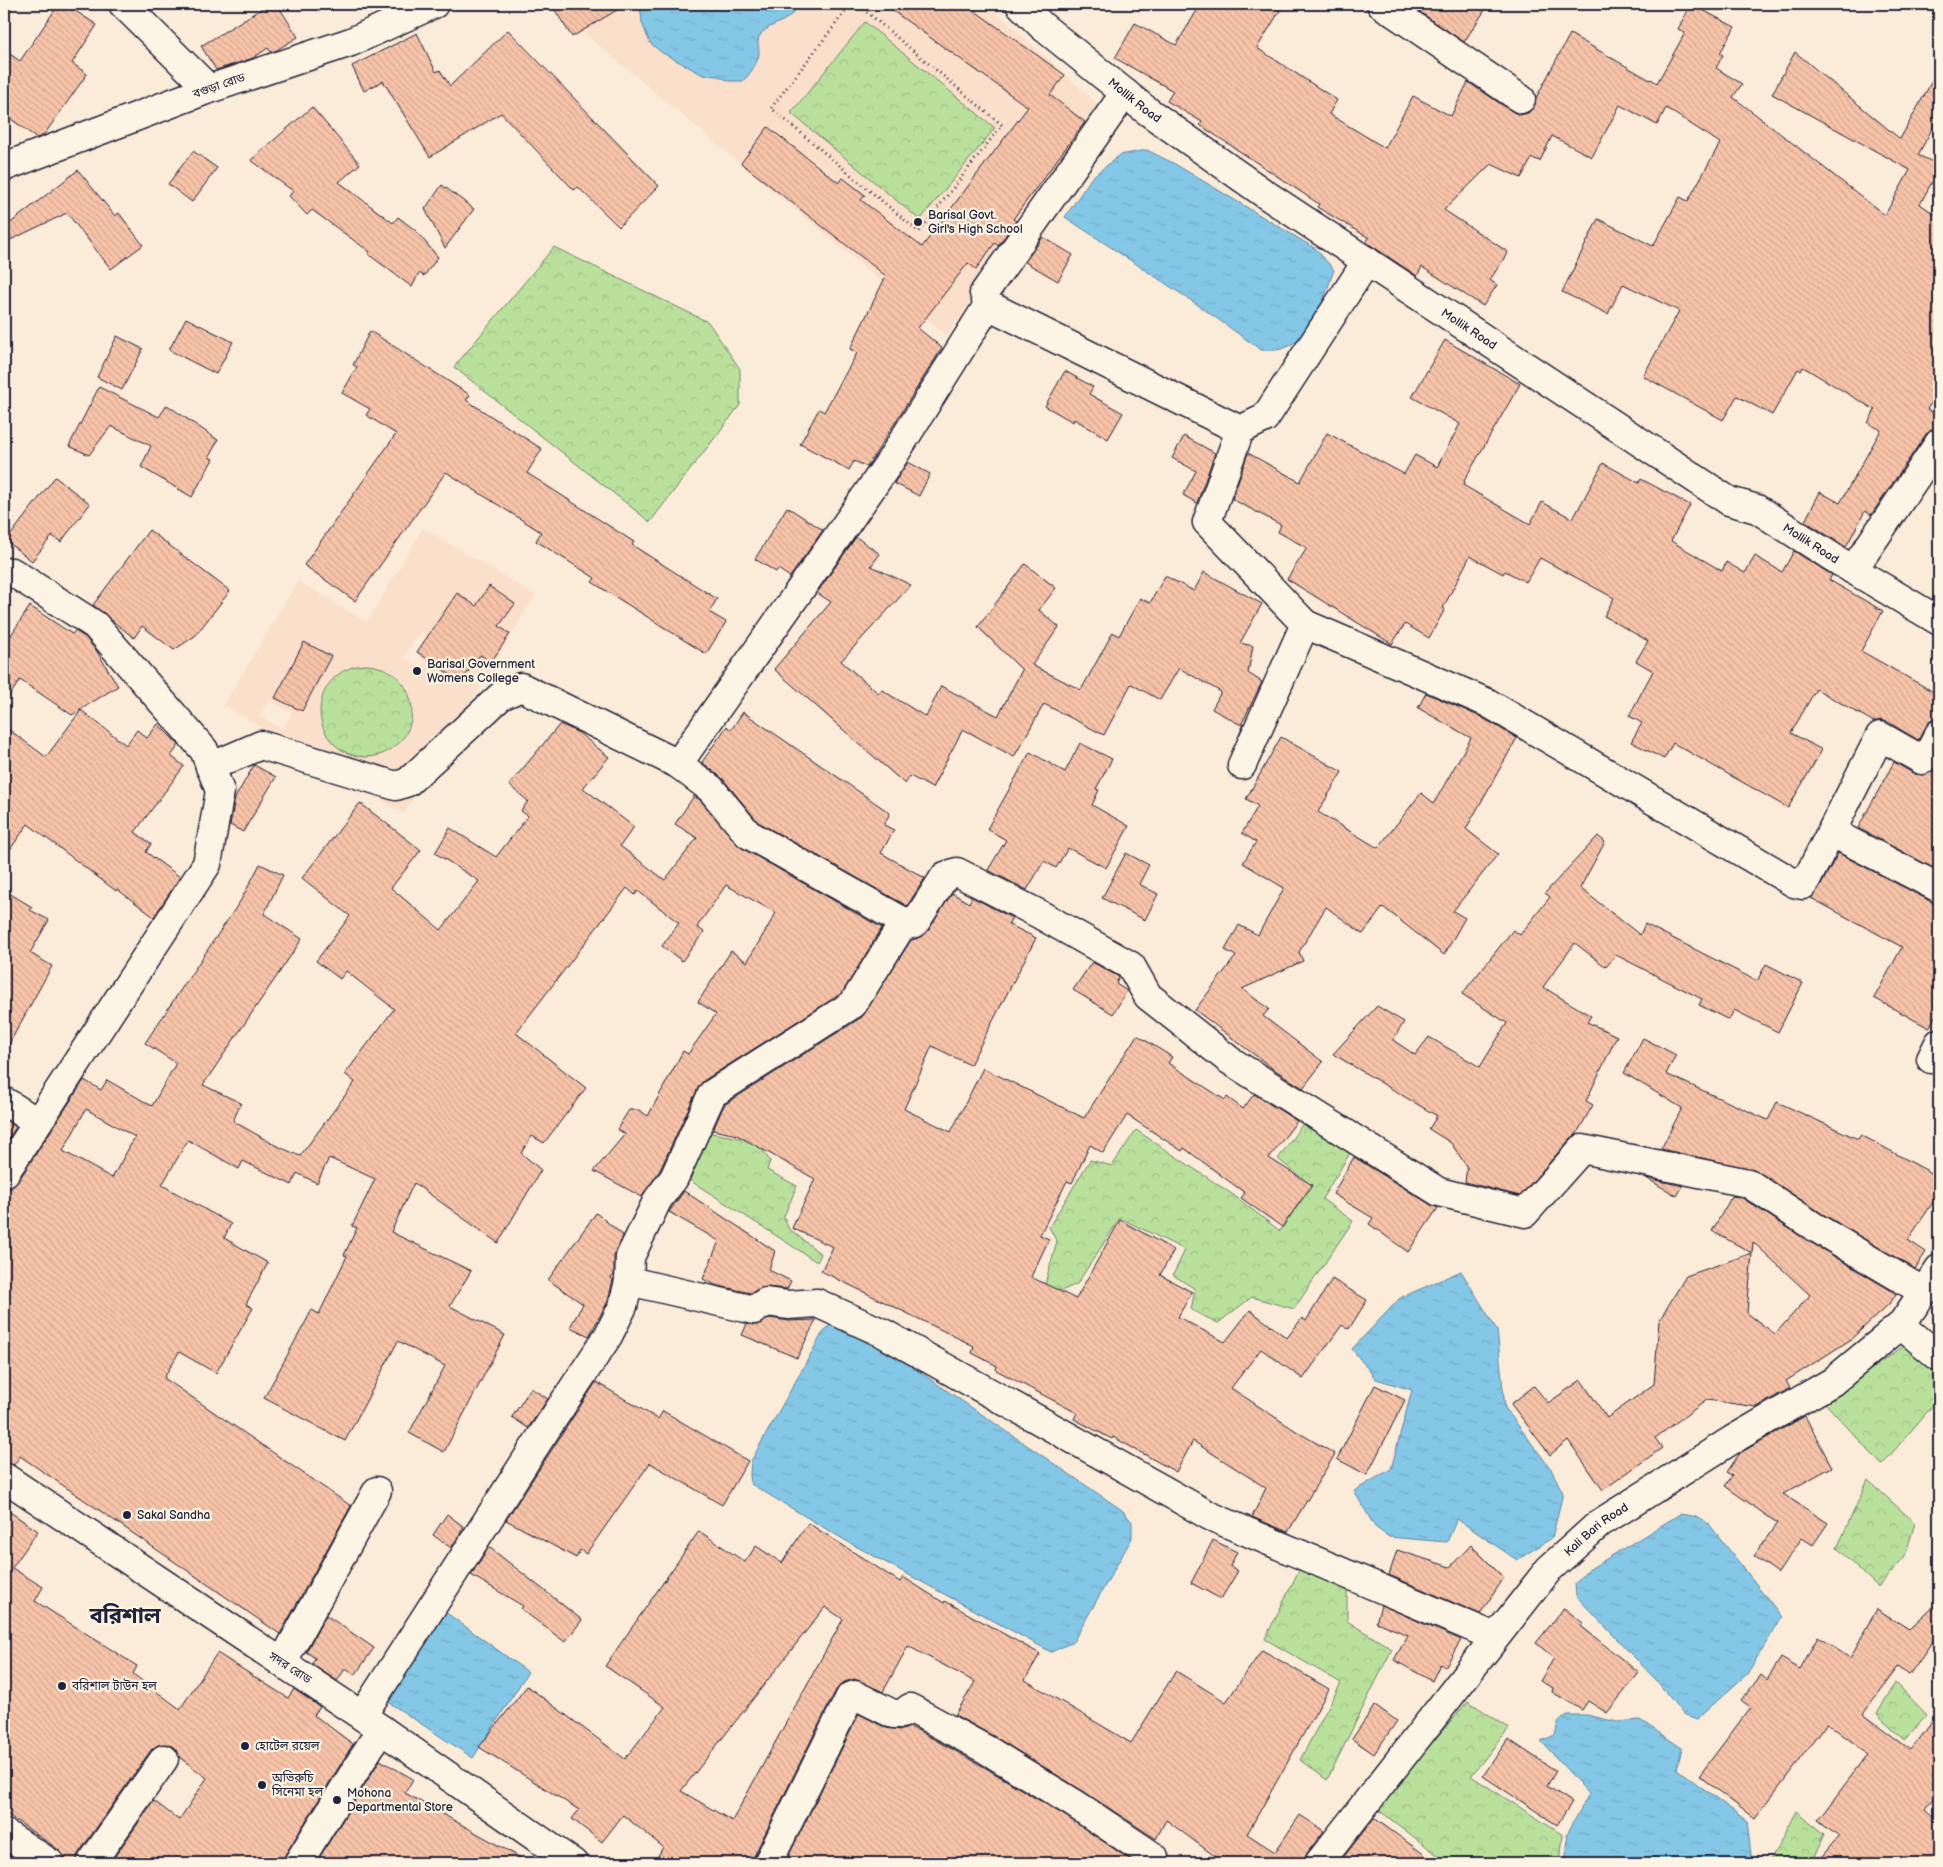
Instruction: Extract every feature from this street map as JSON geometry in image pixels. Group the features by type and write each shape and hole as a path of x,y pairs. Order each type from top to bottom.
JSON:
{"street":[{"path":"123,4 209,89"},
{"name":"বগুড়া রোড","path":"4,168 209,89 351,42 434,4"},
{"name":"Mollik Road","path":"1020,4 1042,26 1146,110 1265,194 1729,501 1757,509 1853,570 1939,621"},
{"path":"1382,4 1521,99"},
{"path":"1125,93 984,293 988,305 1240,430"},
{"path":"1367,261 1265,418 1240,430 1207,522 1305,624 1488,702 1794,884 1802,885 1808,877 1880,736 1922,760 1929,753 1939,734"},
{"path":"678,764 889,463 988,305"},
{"path":"1853,570 1939,443"},
{"path":"4,572 12,572 95,625 204,750 220,791 207,864 4,1174"},
{"path":"1242,764 1305,624"},
{"path":"210,767 261,745 396,786 408,782 501,696 521,687 678,764 711,790 748,834 911,924"},
{"path":"1831,832 1939,888"},
{"path":"298,1863 372,1723 539,1440 608,1336 623,1306 629,1281 630,1257 658,1199 674,1178 712,1094 853,1004 901,928 915,923 945,876 952,873 957,872 1131,966 1148,996 1229,1060 1439,1192 1525,1213 1582,1149 1748,1183 1813,1226 1924,1292"},
{"path":"4,1101 37,1122"},
{"name":"Kali Bari Road","path":"1319,1863 1548,1569 1600,1523 1732,1440 1832,1382 1901,1325 1939,1269"},
{"path":"629,1281 754,1310 766,1302 788,1305 817,1304 883,1333 1210,1516 1495,1637"},
{"path":"1901,1325 1939,1357"},
{"name":"সদর রোড","path":"4,1477 372,1723 573,1863"},
{"path":"282,1664 377,1491"},
{"path":"768,1863 850,1697 855,1695 893,1714 902,1714 910,1708 936,1722 987,1750 1075,1804 1154,1857"},
{"path":"91,1863 164,1759"},
{"path":"4,1833 50,1863"}],"path":[{"path":"851,4 771,108 919,232 1002,125 857,4"}],"shaded area":[{"name":"Barisal Govt. Girl's High School","path":"549,4 987,4 1103,109 947,336"},
{"name":"Barisal Government Womens College","path":"423,528 535,595 404,814 224,705 298,581 367,622","holes":["489,586 514,604 499,626 510,634 491,662 480,655 461,682 430,661 448,634 436,624 457,593 476,606","420,632 437,643 420,668 404,657","304,642 330,656 302,711 275,698","348,667 395,674 410,693 413,718 403,740 383,755 319,704 329,681","268,700 292,712 283,729 259,716"]}],"green space":[{"path":"865,22 995,128 920,220 791,113"},
{"path":"554,247 708,322 740,369 740,405 650,522 454,367"},
{"path":"366,665 384,668 399,678 409,693 412,711 409,729 399,744 384,754 366,757 348,754 333,744 323,729 320,711 323,693 333,678 348,668"},
{"path":"1306,1119 1353,1148 1322,1199 1353,1221 1294,1309 1252,1297 1218,1323 1191,1310 1195,1289 1173,1275 1185,1250 1120,1218 1077,1284 1054,1294 1044,1287 1057,1242 1049,1227 1090,1160 1112,1166 1136,1130 1232,1194 1280,1231 1312,1186 1278,1159"},
{"path":"701,1131 756,1141 770,1161 767,1170 797,1186 784,1216 788,1228 821,1254 817,1262 680,1174"},
{"path":"1904,1346 1939,1375 1939,1398 1882,1465 1824,1402"},
{"path":"1868,1480 1915,1523 1905,1556 1878,1587 1837,1548"},
{"path":"1304,1560 1347,1582 1347,1621 1392,1649 1327,1780 1300,1760 1341,1683 1265,1639"},
{"path":"1895,1683 1926,1715 1905,1740 1877,1714"},
{"path":"1468,1701 1509,1728 1471,1776 1563,1835 1560,1863 1448,1863 1376,1808"},
{"path":"1796,1811 1825,1834 1812,1863 1769,1863"}],"water":[{"path":"640,4 797,4 788,17 765,30 759,37 757,61 746,78 743,81 729,81 718,76 703,75 661,52 650,43 642,23"},
{"path":"1147,150 1175,164 1316,249 1334,270 1316,316 1309,327 1292,344 1279,350 1261,350 1198,305 1065,217 1092,177 1120,155"},
{"path":"1461,1271 1497,1330 1505,1408 1551,1469 1563,1493 1552,1538 1517,1560 1457,1519 1447,1542 1389,1537 1375,1527 1354,1491 1391,1469 1412,1390 1376,1379 1352,1349 1400,1298"},
{"path":"834,1320 855,1328 1122,1510 1132,1522 1132,1538 1073,1642 1051,1652 848,1542 751,1484 751,1461 822,1334"},
{"path":"1680,1514 1698,1517 1709,1524 1782,1617 1747,1674 1697,1719 1683,1714 1657,1681 1576,1596 1575,1584 1585,1572"},
{"path":"437,1606 528,1672 473,1758 382,1698"},
{"path":"1567,1715 1587,1715 1617,1722 1640,1720 1682,1748 1677,1769 1747,1821 1752,1863 1565,1863 1567,1834 1589,1794 1541,1741 1555,1735 1558,1723"}],"building":[{"path":"59,4 65,4 97,25 72,63 87,74 44,135 37,138 4,114 4,50 20,61"},
{"path":"269,4 277,4 298,37 275,51 271,52 268,48 253,58 216,70 201,46"},
{"path":"551,4 627,4 572,37"},
{"path":"883,4 965,4 1065,75 1050,95 1085,122 1013,219 1016,221 998,246 995,243 976,269 968,263 918,328 942,348 867,467 854,461 849,470 800,444 819,409 824,412 857,353 850,349 886,276 741,163 768,127 839,183 843,178 865,195 861,200 922,247 1028,107"},
{"path":"1201,4 1284,4 1257,48 1337,100 1329,114 1385,148 1413,96 1451,116 1468,82 1513,112 1520,115 1528,113 1534,107 1536,98 1570,34 1657,83 1685,33 1678,29 1691,4 1735,27 1720,53 1723,55 1716,68 1742,84 1733,97 1885,215 1910,170 1772,94 1795,52 1900,139 1936,74 1939,76 1939,116 1918,155 1939,165 1939,174 1932,182 1920,204 1939,217 1939,393 1927,409 1939,417 1939,422 1935,428 1926,434 1871,515 1865,511 1846,547 1805,521 1820,492 1840,503 1881,430 1868,423 1875,410 1803,367 1801,371 1798,369 1772,415 1737,396 1723,420 1643,376 1679,311 1623,284 1608,314 1562,292 1598,219 1653,246 1680,197 1688,201 1720,143 1666,108 1657,125 1620,105 1592,157 1552,136 1540,161 1532,158 1521,178 1491,164 1444,210 1508,252 1490,280 1497,285 1483,306 1422,267 1417,276 1366,242 1369,238 1317,207 1319,204 1200,125 1202,122 1167,101 1173,91 1115,58 1135,23 1176,45"},
{"path":"1408,4 1489,4 1464,42"},
{"path":"508,30 659,186 619,227 578,187 574,190 501,113 430,157 383,81 364,91 352,66 417,33 436,72 440,70 450,86"},
{"path":"312,107 360,164 339,182 393,223 398,217 415,230 438,257 424,276 419,273 412,287 368,254 370,252 312,210 307,215 289,196 293,191 251,160"},
{"path":"193,151 217,168 192,202 168,184"},
{"path":"78,170 115,216 119,213 143,245 111,269 67,213 4,243 4,228"},
{"path":"442,185 474,209 445,248 425,209"},
{"path":"1043,237 1073,255 1058,281 1025,262"},
{"path":"186,318 233,342 216,374 169,350"},
{"path":"370,331 470,395 466,400 542,449 527,473 634,542 632,545 717,599 709,612 726,622 706,654 592,582 595,578 536,541 541,532 446,472 355,601 304,565 396,434 366,415 370,409 342,393 357,367 353,365"},
{"path":"117,336 143,349 122,390 97,377"},
{"path":"1445,340 1520,384 1463,485 1530,524 1542,502 1573,519 1603,463 1639,483 1641,479 1690,505 1671,541 1722,571 1726,562 1745,573 1755,556 1782,572 1794,551 1832,575 1829,580 1883,611 1861,651 1939,695 1939,719 1930,721 1918,740 1888,722 1880,720 1874,722 1816,689 1791,733 1822,750 1788,808 1673,743 1664,759 1631,742 1642,723 1629,716 1653,671 1636,661 1648,641 1604,616 1614,598 1540,558 1526,582 1505,571 1503,574 1470,556 1429,638 1405,624 1392,644 1287,579 1307,548 1278,532 1281,525 1232,499 1248,453 1300,482 1327,433 1404,474 1415,455 1437,467 1460,424 1412,397"},
{"path":"1065,371 1093,387 1089,394 1123,413 1108,439 1074,419 1073,422 1045,406"},
{"path":"99,387 159,417 167,405 218,440 209,457 213,459 192,497 141,467 151,446 111,426 89,455 69,446"},
{"path":"1184,436 1215,453 1197,503 1183,495 1196,471 1172,458"},
{"path":"908,462 930,474 919,496 894,483"},
{"path":"55,477 90,504 61,542 52,536 32,561 6,541"},
{"path":"787,507 823,530 790,577 778,569 776,572 755,559"},
{"path":"149,530 230,591 195,636 174,650 142,626 134,638 93,605"},
{"path":"856,537 880,554 871,566 911,585 841,661 878,693 882,690 926,717 941,686 998,716 1022,670 978,627 1025,564 1056,588 1039,610 1059,627 1032,665 1081,690 1113,632 1119,636 1140,598 1150,603 1165,576 1194,591 1204,572 1262,604 1240,643 1253,646 1248,673 1262,682 1241,725 1212,709 1221,692 1179,668 1160,700 1131,684 1104,735 1044,704 1014,757 963,729 932,788 910,776 905,784 774,669 831,602 817,593"},
{"path":"489,586 515,604 499,626 510,634 491,662 480,655 461,682 417,652 457,593 476,606"},
{"path":"30,606 72,634 75,631 85,637 96,650 118,686 72,715 20,680 4,704 4,646"},
{"path":"304,642 331,656 302,711 275,698"},
{"path":"1426,693 1481,717 1517,738 1466,829 1498,854 1453,911 1465,918 1444,955 1383,907 1363,934 1326,907 1299,952 1303,961 1242,989 1269,1009 1263,1016 1323,1062 1303,1088 1272,1068 1195,1010 1236,956 1225,950 1239,925 1258,935 1284,888 1243,863 1256,842 1242,833 1258,806 1246,799 1281,737 1342,772 1318,812 1378,848 1421,793 1434,803 1471,738 1418,708"},
{"path":"81,710 126,745 137,730 147,738 158,724 179,745 171,756 184,766 135,832 151,844 146,852 180,877 154,917 117,889 116,891 28,824 4,858 4,726 46,757"},
{"path":"743,712 890,813 884,825 894,830 881,853 925,878 907,906 758,822 723,779 702,762 727,726 731,730"},
{"path":"560,724 579,733 609,757 583,788 634,827 620,846 665,880 697,838 675,824 694,796 700,800 740,847 882,928 842,993 703,1081 660,1170 642,1197 594,1171 625,1134 617,1129 629,1110 639,1110 648,1116 683,1051 688,1054 716,1014 698,1002 731,951 747,962 776,913 726,885 697,927 704,932 682,961 662,946 679,923 638,891 635,895 627,888 516,1033 586,1088 544,1143 532,1136 521,1153 541,1170 498,1243 414,1183 391,1232 471,1271 450,1306 505,1335 444,1452 409,1433 445,1366 398,1341 345,1441 264,1398 312,1310 319,1314 347,1256 344,1255 357,1228 352,1226 375,1179 329,1158 317,1183 297,1173 292,1185 243,1161 239,1169 188,1140 162,1185 231,1224 224,1238 268,1263 246,1304 253,1308 216,1373 179,1352 164,1378 351,1506 280,1634 20,1456 14,1465 4,1462 4,1190 11,1188 17,1183 84,1080 101,1090 107,1080 152,1106 176,1063 145,1043 241,900 260,864 283,875 264,914 302,939 203,1085 241,1103 233,1121 275,1145 300,1156 355,1082 345,1074 394,1009 346,971 340,979 316,961 350,916 302,878 360,803 421,850 391,888 441,930 479,881 435,853 450,828 496,857 528,816 521,811 528,801 509,785","holes":["86,1109 135,1137 112,1178 63,1151"]},
{"path":"1080,743 1112,759 1096,789 1099,790 1092,805 1129,826 1106,868 1068,848 1056,868 1044,861 1027,890 988,870 1006,840 987,829 1030,752 1065,772"},
{"path":"1894,762 1914,774 1923,775 1933,771 1939,765 1939,871 1858,828"},
{"path":"254,765 276,777 243,832 230,825 235,798"},
{"path":"1598,836 1605,842 1580,888 1640,935 1645,924 1757,981 1766,964 1803,983 1778,1032 1734,1010 1729,1020 1699,1005 1702,999 1616,955 1606,967 1575,943 1543,987 1591,1016 1587,1022 1617,1036 1586,1101 1593,1105 1576,1135 1570,1139 1520,1196 1465,1182 1467,1167 1451,1143 1429,1129 1437,1116 1333,1054 1377,1006 1404,1022 1393,1040 1415,1055 1429,1037 1480,1067 1507,1023 1462,994 1513,930 1520,935 1550,897 1545,893"},
{"path":"1126,853 1149,865 1139,884 1158,894 1145,920 1102,898"},
{"path":"1838,853 1939,904 1939,1009 1929,1028 1874,998 1902,947 1811,898 1821,885"},
{"path":"4,890 32,907 30,910 49,920 30,953 52,966 4,1053"},
{"path":"952,893 969,903 972,897 1012,918 1008,924 1036,938 970,1065 932,1046 904,1109 951,1132 983,1068 1084,1118 1137,1035 1172,1057 1168,1063 1225,1100 1227,1097 1243,1109 1254,1094 1297,1121 1269,1158 1312,1185 1282,1227 1241,1198 1245,1193 1184,1148 1182,1151 1127,1115 1103,1153 1090,1145 1072,1183 1067,1181 1040,1235 1049,1239 1031,1277 1076,1299 1120,1220 1174,1250 1160,1275 1192,1292 1178,1317 1225,1342 1250,1310 1287,1338 1302,1318 1306,1321 1332,1279 1367,1300 1349,1329 1342,1325 1303,1379 1261,1349 1231,1388 1335,1454 1288,1532 1252,1517 1266,1488 1193,1441 1176,1472 1113,1437 1112,1439 1074,1419 1077,1413 996,1370 997,1366 972,1353 974,1346 821,1271 833,1247 792,1228 815,1179 737,1135 713,1130 724,1105 862,1017 911,940 919,938 928,931"},
{"path":"1092,962 1119,977 1116,984 1127,991 1113,1014 1073,990"},
{"path":"1643,1038 1676,1055 1666,1074 1768,1120 1777,1102 1858,1139 1861,1135 1939,1177 1939,1193 1908,1240 1926,1252 1915,1269 1821,1213 1756,1170 1661,1149 1682,1108 1624,1073"},
{"path":"4,1119 16,1127 4,1146"},
{"path":"1354,1157 1438,1208 1408,1252 1369,1224 1373,1218 1333,1194"},
{"path":"1646,1178 1683,1186 1677,1196"},
{"path":"684,1191 775,1251 769,1270 791,1281 787,1289 767,1287 751,1293 715,1285 703,1279 719,1241 669,1212"},
{"path":"1732,1196 1742,1198 1805,1239 1897,1294 1888,1305 1850,1340 1786,1381 1790,1388 1757,1407 1707,1400 1655,1438 1662,1448 1603,1490 1568,1440 1550,1455 1511,1404 1534,1386 1548,1403 1581,1380 1607,1418 1654,1384 1659,1321 1686,1276 1752,1253 1712,1231","holes":["1753,1242 1810,1295 1775,1334 1747,1313"]},
{"path":"596,1213 623,1235 614,1256 614,1275 611,1278 613,1280 608,1301 589,1336 570,1327 583,1304 548,1280"},
{"path":"770,1318 789,1321 816,1320 797,1358 742,1335 747,1324 757,1325"},
{"path":"596,1382 658,1419 663,1411 748,1461 722,1505 650,1463 586,1554 580,1550 576,1558 506,1520"},
{"path":"1375,1385 1405,1400 1367,1475 1337,1459"},
{"path":"531,1388 548,1399 528,1428 512,1417"},
{"path":"1805,1416 1832,1467 1783,1494 1828,1523 1813,1545 1802,1538 1778,1573 1754,1556 1777,1523 1725,1486 1732,1476 1727,1472 1740,1453"},
{"path":"4,1508 38,1531 12,1568 43,1587 35,1601 137,1666 133,1674 180,1709 217,1653 288,1698 294,1689 320,1707 314,1715 353,1744 285,1855 282,1863 110,1863 154,1801 179,1820 207,1778 179,1757 178,1752 173,1747 166,1744 158,1745 151,1750 78,1854 76,1863 66,1863 64,1856 59,1850 4,1812"},
{"path":"447,1514 464,1527 451,1548 433,1535"},
{"path":"808,1523 900,1582 903,1577 944,1603 945,1601 1040,1654 1025,1680 1131,1743 1176,1671 1226,1702 1262,1650 1329,1689 1247,1834 1275,1852 1300,1815 1324,1831 1307,1853 1304,1863 1224,1863 1166,1820 1156,1839 1083,1791 995,1737 955,1715 975,1682 908,1646 883,1692 855,1679 844,1682 836,1690 752,1863 654,1863 663,1847 623,1815 602,1842 572,1819 579,1810 479,1747 527,1686 625,1759 665,1707 605,1666 699,1531 745,1562 756,1546 782,1563","holes":["825,1607 843,1619 732,1821 681,1791"]},
{"path":"1213,1540 1237,1552 1230,1566 1238,1571 1221,1599 1191,1583"},
{"path":"1471,1545 1504,1578 1480,1614 1389,1575 1397,1550 1450,1567"},
{"path":"489,1547 582,1620 565,1642 521,1609 523,1606 471,1575"},
{"path":"1939,1601 1939,1632 1909,1675 1898,1667 1863,1714 1911,1750 1939,1713 1939,1790 1925,1809 1939,1822 1939,1863 1816,1863 1839,1836 1818,1820 1868,1754 1827,1723 1755,1819 1699,1776 1750,1708 1741,1701 1761,1675 1767,1680 1781,1658 1800,1669 1818,1637 1850,1658 1877,1609 1909,1629"},
{"path":"1381,1605 1461,1640 1445,1667 1440,1664 1432,1681 1394,1660 1408,1635 1376,1622"},
{"path":"1564,1608 1583,1623 1581,1626 1639,1673 1607,1713 1588,1701 1582,1710 1552,1692 1553,1688 1540,1681 1554,1658 1536,1643"},
{"path":"326,1615 374,1648 355,1675 345,1669 337,1681 312,1664 315,1658 306,1652"},
{"path":"1375,1705 1397,1721 1374,1754 1352,1739"},
{"path":"859,1714 886,1728 902,1730 910,1727 917,1730 979,1764 1067,1817 1135,1863 785,1863"},
{"path":"1508,1739 1556,1771 1547,1786 1572,1802 1557,1825 1483,1776"},
{"path":"380,1760 413,1779 405,1793 530,1863 316,1863"},
{"path":"1374,1818 1436,1863 1339,1863"},
{"path":"9,1855 22,1863 4,1863"}],"place":[{"name":"Barisal Govt. Girl's High School","path":"918,222"},
{"name":"Barisal Government Womens College","path":"417,671"},
{"name":"Sakal Sandha","path":"127,1515"},
{"name":"বরিশাল টাউন হল","path":"62,1686"},
{"name":"হোটেল রয়েল","path":"245,1746"},
{"name":"অভিরুচি সিনেমা হল","path":"262,1785"},
{"name":"Mohona Departmental Store","path":"337,1800"}],"district":[{"name":"বরিশাল","path":"125,1616"}]}
